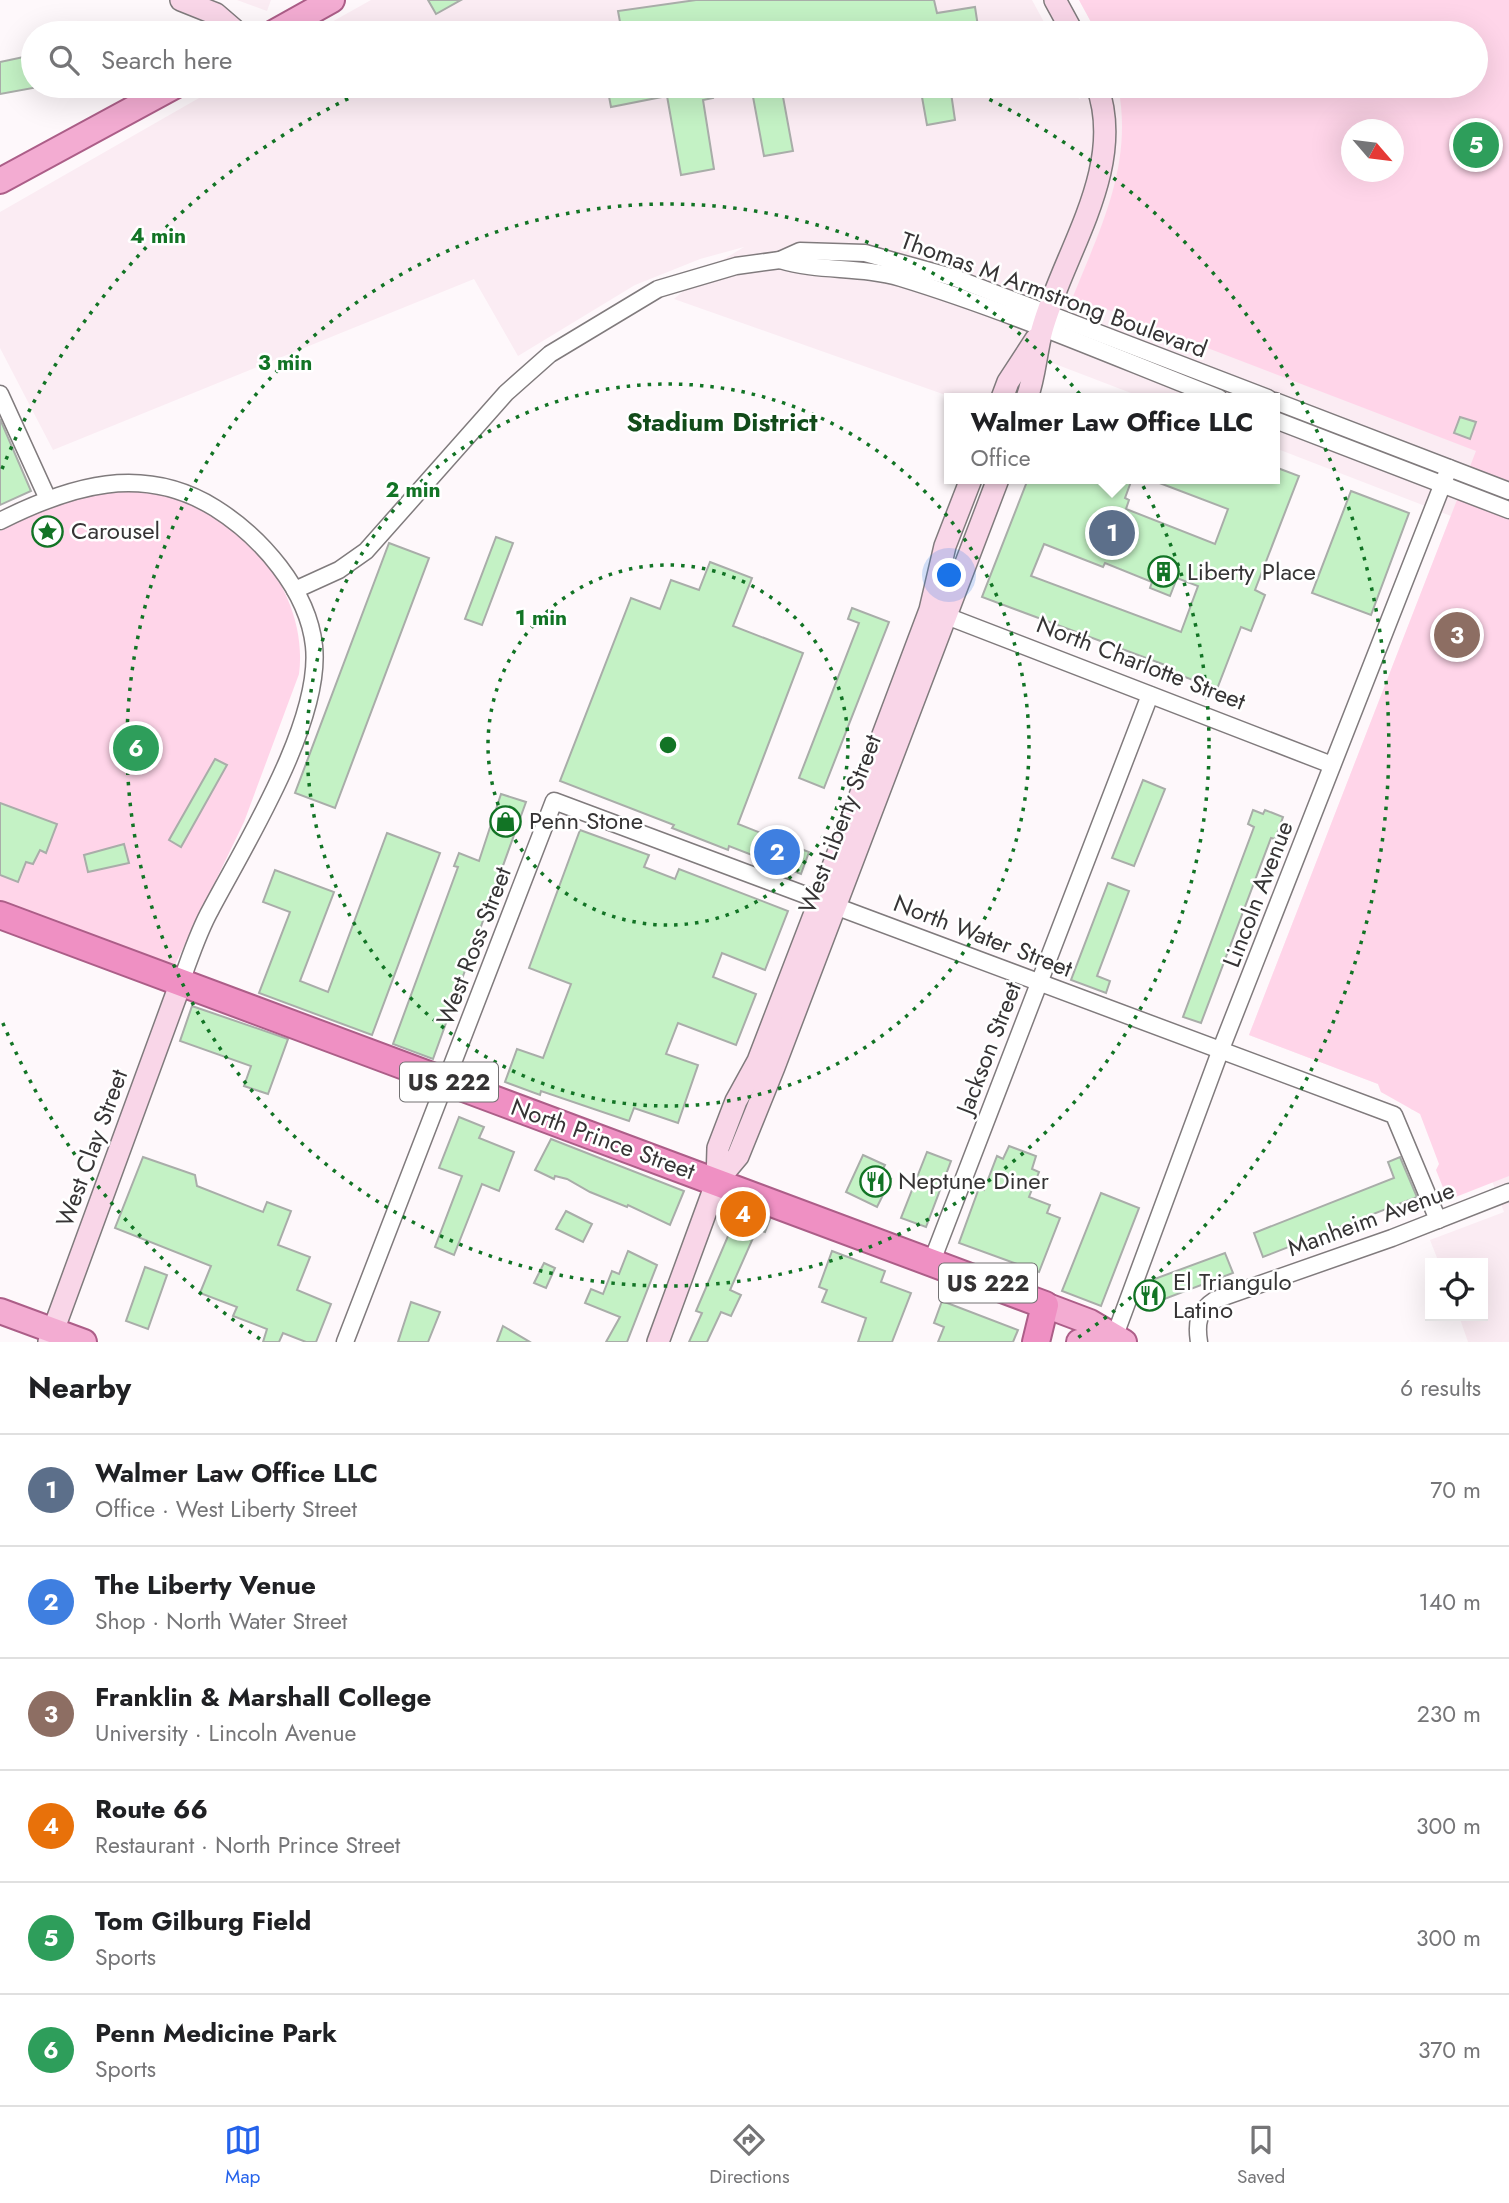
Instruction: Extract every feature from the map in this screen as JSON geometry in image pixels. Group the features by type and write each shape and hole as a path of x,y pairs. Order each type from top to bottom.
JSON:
{"highway":[{"name":"North Prince Street","path":"0,915 1045,1305"},
{"name":"US 222","path":"1036,1342 1045,1305"}],"main road":[{"path":"181,0 216,14 224,21"},
{"path":"294,21 332,0"},
{"path":"1055,0 1066,21"},
{"path":"0,181 154,98"},
{"path":"1028,393 1045,321 1096,185 1103,148 1104,121 1099,98"},
{"path":"1004,393 1045,321"},
{"name":"West Liberty Street","path":"939,613 946,546 969,484"},
{"name":"West Liberty Street","path":"658,1342 717,1181 737,1156 829,902 939,613 996,484"},
{"name":"West Clay Street","path":"51,1336 181,982"},
{"name":"North Prince Street","path":"1045,1305 1090,1322 1119,1340"},
{"path":"0,1311 51,1336 84,1342"},
{"path":"1079,1342 1119,1340"}],"street":[{"name":"Thomas M Armstrong Boulevard","path":"295,590 339,570 366,551 506,393 561,346 658,289 737,266 780,260 800,266 826,266 897,276 1045,321 1254,393"},
{"name":"Thomas M Armstrong Boulevard","path":"1045,321 1208,393"},
{"path":"0,394 47,497"},
{"path":"1280,403 1509,491"},
{"path":"1280,422 1509,510"},
{"name":"Lincoln Avenue","path":"1119,1340 1221,1049 1449,468"},
{"path":"0,522 47,497 93,485 156,486 181,493 235,520 275,561 295,590 314,646 313,677 307,702 258,826 210,910 181,982"},
{"name":"North Charlotte Street","path":"939,613 1332,765"},
{"name":"Jackson Street","path":"932,1261 1150,695"},
{"name":"North Water Street","path":"554,801 1394,1115 1438,1220"},
{"name":"West Ross Street","path":"345,1342 554,801"},
{"name":"Manheim Avenue","path":"1199,1342 1200,1313 1215,1300 1509,1192"}],"shaded area":[{"path":"237,0 271,0 267,11"},
{"path":"371,0 1032,0 1043,21 333,21"},
{"path":"1079,0 1509,0 1509,1342 1468,1342 1461,1321 1488,1321 1488,1258 1437,1258 1430,1240 1504,1212 1460,1098 1412,1110 1381,1092 1378,1084 1249,1035 1451,516 1280,450 1280,393 1131,393 1016,349 998,393 944,394 674,299 711,267 744,247 700,259 635,285 518,356 474,279 53,450 0,348 0,212 199,98 1488,98 1488,21 1090,21"},
{"path":"1079,0 1509,0 1509,1176 1448,1200 1436,1170 1439,1164 1420,1114 1381,1092 1378,1084 1249,1035 1476,451 1098,306 1087,311 1070,304 1111,198 1121,144 1120,98 1488,98 1488,21 1090,21"},
{"path":"153,490 211,513 254,547 269,565 291,606 300,651 299,674 244,822 173,969 0,904 0,531 54,504 89,492"}],"building":[{"path":"428,0 461,0 436,14"},
{"path":"696,0 934,0 937,13 975,7 977,21 620,21 618,11"},
{"path":"21,58 21,90 0,94 0,62"},
{"path":"609,98 657,98 611,107"},
{"path":"667,98 713,98 703,100 714,169 681,175"},
{"path":"753,98 783,98 793,151 764,156"},
{"path":"922,98 952,98 955,120 927,125"},
{"path":"1460,417 1476,422 1470,439 1454,433"},
{"path":"0,419 31,491 0,505"},
{"path":"1280,469 1299,476 1255,590 1265,595 1251,631 1241,627 1217,689 1166,670 1168,666 982,597 1026,484 1130,484 1125,498 1129,500 1126,509 1215,544 1228,509 1162,484 1280,484","holes":["1044,544 1103,567 1105,563 1152,582 1150,588 1170,596 1177,578 1198,586 1181,632 1031,576"]},
{"path":"1351,491 1409,513 1371,615 1312,593"},
{"path":"496,537 513,543 482,625 465,619"},
{"path":"389,543 429,558 335,808 295,793"},
{"path":"710,562 752,578 733,626 803,653 738,824 809,852 801,874 729,846 728,850 672,828 674,825 560,781 631,598 660,609 671,580 699,590"},
{"path":"852,608 889,622 824,788 799,778 859,623 848,619"},
{"path":"215,759 227,765 181,847 169,840"},
{"path":"1143,780 1165,789 1134,866 1112,858"},
{"path":"501,794 526,802 433,1059 393,1044 458,867 454,866 459,853 479,861"},
{"path":"0,803 57,824 46,853 40,850 33,864 26,862 18,882 0,875"},
{"path":"1253,810 1263,814 1265,810 1283,817 1275,839 1271,838 1201,1023 1183,1017 1254,827 1248,824"},
{"path":"580,830 649,855 644,867 675,879 679,869 788,911 765,970 722,953 713,977 756,994 736,1045 678,1023 666,1054 698,1065 678,1123 634,1108 629,1121 541,1091 540,1095 505,1082 517,1049 543,1058 571,984 529,968"},
{"path":"387,833 440,853 372,1035 259,993 290,912 263,902 275,870 334,892 300,981 328,992"},
{"path":"124,844 129,863 88,872 84,855"},
{"path":"1108,883 1129,891 1097,976 1110,981 1106,993 1071,980"},
{"path":"192,1006 288,1039 268,1094 244,1086 251,1066 180,1041"},
{"path":"459,1117 484,1127 479,1138 514,1152 499,1191 482,1184 454,1255 435,1247 462,1176 439,1168"},
{"path":"551,1139 684,1191 670,1225 628,1205 627,1207 590,1192 567,1179 555,1176 554,1179 535,1170"},
{"path":"1009,1146 1036,1156 1032,1169 1039,1172 1029,1197 1050,1205 1047,1213 1060,1218 1039,1272 959,1243 979,1188 984,1190 997,1156 1003,1159"},
{"path":"927,1152 951,1161 926,1227 901,1218"},
{"name":"Neptune Diner","path":"863,1155 885,1165 880,1174 891,1179 877,1207 846,1192"},
{"path":"143,1157 195,1175 197,1186 263,1212 267,1202 291,1211 278,1245 310,1257 297,1290 331,1304 316,1342 306,1342 283,1333 279,1342 263,1342 267,1329 233,1316 237,1307 200,1293 211,1266 115,1228"},
{"path":"1400,1157 1417,1197 1263,1257 1254,1233 1394,1178 1388,1162"},
{"path":"1101,1193 1139,1208 1101,1306 1062,1291"},
{"path":"740,1208 770,1219 765,1232 757,1229 730,1290 741,1295 731,1316 721,1312 707,1342 689,1342 702,1313 696,1311"},
{"path":"566,1211 592,1224 583,1242 556,1229"},
{"path":"628,1251 657,1265 627,1342 606,1342 620,1317 585,1303 591,1289 603,1294 612,1271 619,1274"},
{"path":"832,1251 885,1271 881,1282 911,1293 892,1342 858,1342 866,1318 822,1302 827,1290 819,1287"},
{"path":"1225,1253 1233,1273 1146,1306 1143,1298 1149,1281"},
{"path":"544,1263 555,1268 546,1288 534,1283"},
{"path":"145,1267 167,1275 148,1329 126,1321"},
{"path":"942,1301 1018,1330 1013,1342 938,1342 944,1327 934,1323"},
{"path":"411,1302 440,1312 428,1342 398,1342"},
{"path":"503,1326 530,1342 497,1342"}],"place":[{"name":"Tom Gilburg Field","path":"1476,145"},
{"name":"Carousel","path":"48,531"},
{"name":"Walmer Law Office LLC","path":"1112,533"},
{"name":"Liberty Place","path":"1164,572"},
{"name":"Franklin & Marshall College","path":"1457,635"},
{"name":"Penn Medicine Park","path":"136,748"},
{"name":"Penn Stone","path":"506,821"},
{"name":"The Liberty Venue","path":"777,852"},
{"name":"Neptune Diner","path":"875,1181"},
{"name":"Route 66","path":"743,1214"},
{"name":"El Triangulo Latino","path":"1150,1296"}],"district":[{"name":"Stadium District","path":"722,422"}]}
